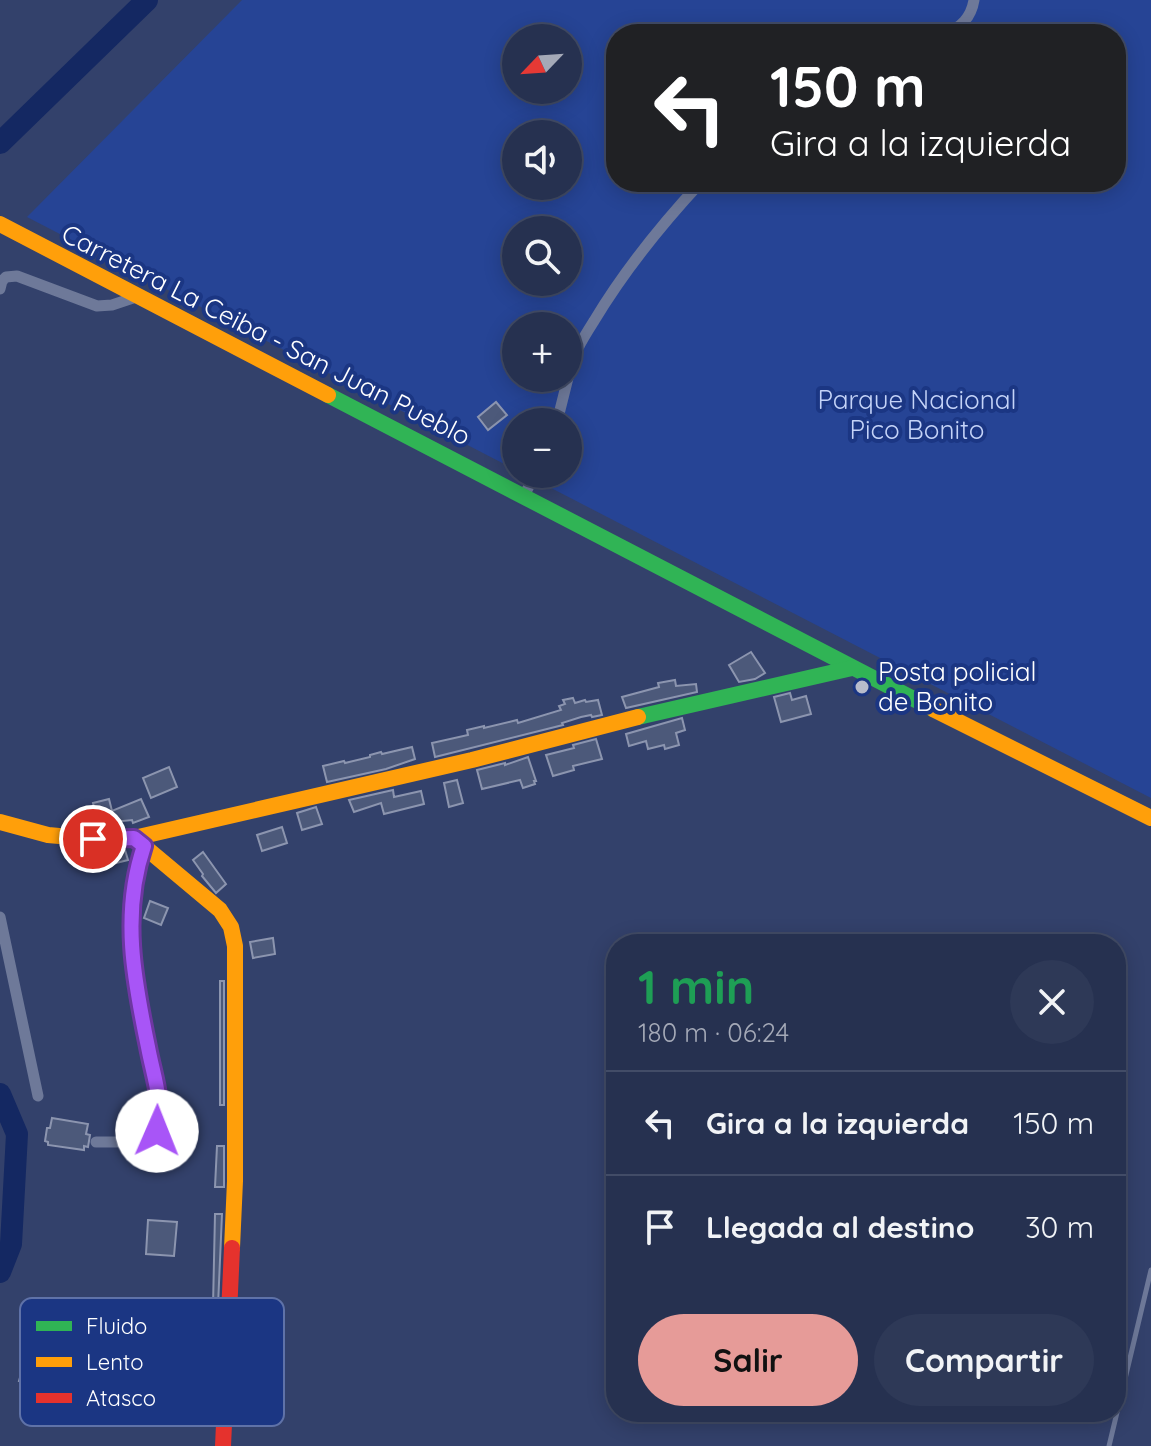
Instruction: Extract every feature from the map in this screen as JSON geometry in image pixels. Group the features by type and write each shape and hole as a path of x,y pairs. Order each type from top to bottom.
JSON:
{"street":[{"path":"962,24 972,10 974,0"},
{"path":"582,341 607,299 693,192"},
{"name":"Carretera La Ceiba - San Juan Pueblo","path":"0,224 852,668 1151,818"},
{"path":"0,289 2,281 11,275 97,306 112,305 140,296"},
{"path":"524,496 528,488"},
{"path":"0,822 48,835 139,842 640,716 852,668"},
{"path":"96,1142 134,1141 149,1137 157,1131 160,1117 161,1102 134,977 131,948 139,842"},
{"path":"139,842 220,910 231,927 235,946 235,1181 230,1298"},
{"path":"0,917 38,1096"},
{"path":"223,1446 224,1426"}],"lane":[{"path":"1126,1375 1151,1270"},
{"path":"1109,1446 1115,1422"}],"green space":[{"name":"Parque Nacional Pico Bonito","path":"242,0 1151,0 1151,798 551,488 582,488 582,408 502,408 502,463 27,217"}],"building":[{"path":"496,402 502,409 502,419 488,430 478,417"},
{"path":"751,652 765,673 739,682 729,665"},
{"path":"675,680 676,686 696,684 697,692 626,708 622,697"},
{"path":"790,693 792,700 806,696 811,714 781,722 774,697"},
{"path":"573,698 575,703 598,700 602,715 581,717 563,725 435,757 432,743 468,735 467,730 517,720 518,723 561,710 559,706 565,704 563,700"},
{"path":"682,718 685,730 676,733 679,745 648,749 646,741 629,746 626,734"},
{"path":"596,739 602,759 573,766 574,770 553,776 546,755"},
{"path":"412,747 415,759 327,782 323,766"},
{"path":"528,757 535,784 523,788 520,780 482,789 477,770"},
{"path":"169,767 177,787 151,798 143,778"},
{"path":"457,780 463,803 449,807 444,783"},
{"path":"393,790 394,797 421,791 424,804 384,814 381,803 354,812 349,800"},
{"path":"109,799 112,811 141,799 149,817 133,823 132,820 73,826 71,815 95,812 93,803"},
{"path":"316,807 322,824 302,830 297,813"},
{"path":"282,827 287,843 262,851 257,835"},
{"path":"118,849 119,852 125,850 128,860 112,864 109,855 87,856 87,850"},
{"path":"203,852 226,884 216,893 193,860"},
{"path":"150,901 168,908 161,925 144,918"},
{"path":"273,938 275,954 253,958 250,942"},
{"path":"220,981 224,981 224,1105 220,1105"},
{"path":"52,1118 88,1124 88,1147 84,1146 84,1150 48,1145 45,1141"},
{"path":"217,1146 224,1146 224,1187 215,1187"},
{"path":"215,1214 222,1214 218,1298 213,1298"},
{"path":"148,1220 177,1222 174,1256 146,1254"}],"waterway":[{"path":"0,143 147,0"},
{"path":"0,1094 17,1134 11,1244 0,1272"}],"traffic: fast":[{"path":"328,395 933,709"},
{"path":"638,717 852,668"}],"traffic: slow":[{"path":"0,224 328,395"},
{"path":"933,709 1151,818"},
{"path":"0,822 48,835 93,839 134,838 472,760 638,717"},
{"path":"134,838 220,910 231,927 235,946 232,1248"}],"traffic: jam":[{"path":"230,1298 232,1248"},
{"path":"223,1446 224,1426"}],"place":[{"name":"Posta policial de Bonito","path":"862,687"}],"route":[{"path":"93,839 134,838 144,846 135,872 131,948 148,1050 161,1102 157,1131"}]}
